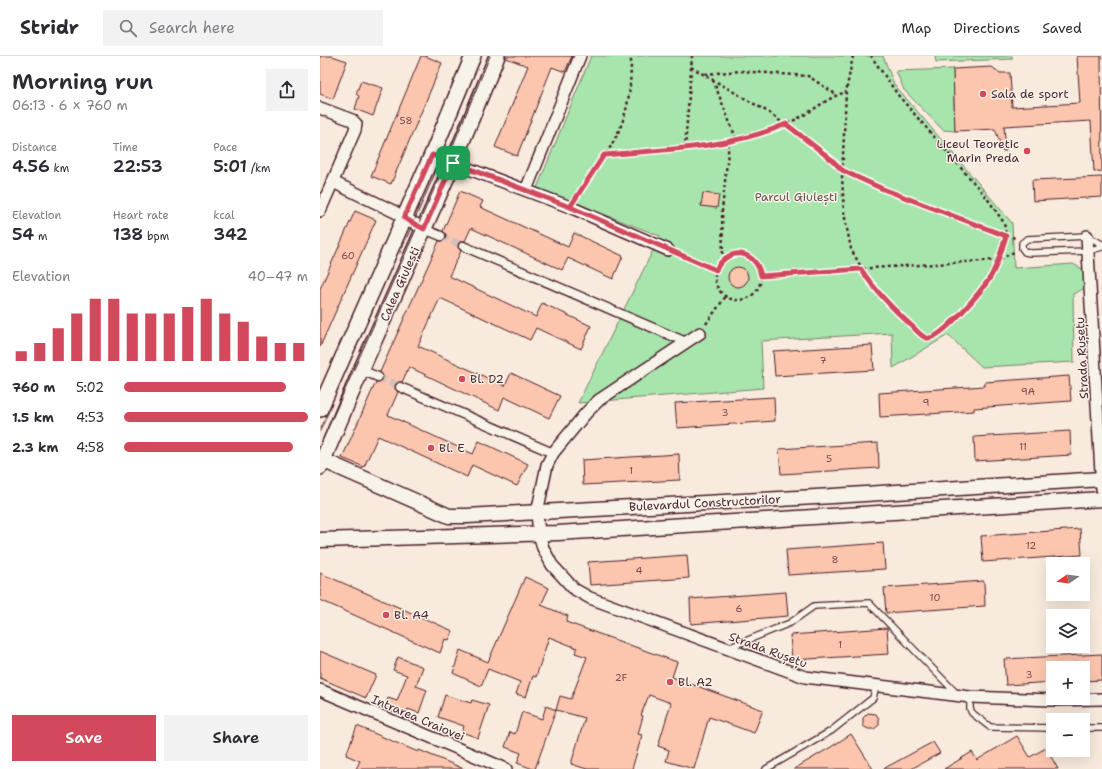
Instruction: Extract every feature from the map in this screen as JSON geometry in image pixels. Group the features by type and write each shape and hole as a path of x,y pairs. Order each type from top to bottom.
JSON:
{"main road":[{"name":"Calea Giulești","path":"320,409 432,155 473,56"},
{"name":"Calea Giulești","path":"321,462 453,163 494,57"}],"street":[{"path":"526,190 580,56"},
{"path":"320,108 352,120 356,124 355,130 320,211"},
{"path":"432,155 570,207 668,250"},
{"path":"333,182 395,212 424,229 441,236"},
{"name":"Strada Rușețu","path":"1087,236 1102,482"},
{"path":"463,246 686,342"},
{"name":"Strada Rușețu","path":"700,333 598,400 553,453 547,465 537,513 539,534 543,548 552,565 563,579 574,589 590,598 804,677 970,697 1051,700 1102,699"},
{"path":"361,370 378,377"},
{"path":"400,387 553,453"},
{"name":"Bulevardul Constructorilor","path":"321,462 449,516 537,513 1102,482"},
{"path":"833,496 835,516"},
{"name":"Bulevardul Constructorilor","path":"320,540 539,534 1102,499"},
{"path":"449,516 450,536"},
{"name":"Intrarea Craiovei","path":"320,690 506,769"}],"lane":[{"path":"1087,236 1102,246 1088,251 1030,253 1026,252 1022,248 1022,243 1024,240 1087,236"},
{"path":"726,648 790,623 814,606 869,603 958,695"},
{"path":"766,769 831,731 873,698 876,686"},
{"path":"970,697 970,710 972,713 990,727 1046,728"},
{"path":"1090,728 1102,728"}],"path":[{"path":"570,207 616,138 626,110 630,85 631,56"},
{"path":"685,148 692,56"},
{"path":"852,56 846,92 842,170 844,213 850,249 870,283 896,312 919,334 926,338 932,338 944,329 964,309 991,276 1006,236 1004,223 987,198 898,95 871,56"},
{"path":"692,67 713,78 731,91 786,124 832,160 842,170 883,189 1006,236 1024,240"},
{"path":"705,74 740,71 808,76 837,95"},
{"path":"713,78 737,141"},
{"path":"604,155 685,148 737,141 756,136 786,124 817,108 837,95 846,92"},
{"path":"723,260 723,205 729,142"},
{"path":"761,276 998,260 1022,248"},
{"path":"668,250 716,270"},
{"path":"743,254 756,262 760,268 761,283 753,295 740,300 732,299 720,292 715,278 716,270 723,260 729,256 743,254"},
{"path":"700,333 726,296"}],"green space":[{"name":"Parcul Giulești","path":"591,56 883,56 894,84 1012,223 1014,268 1073,264 1084,270 1085,288 1073,294 1074,362 982,367 948,335 893,368 892,333 761,341 763,388 578,403 660,236 537,188"},
{"path":"935,56 1012,56 1012,59 936,62"},
{"path":"953,69 955,131 943,130 904,90 896,71"}],"building":[{"path":"320,56 332,56 347,61 333,99 320,94"},
{"path":"421,56 425,56 442,63 391,184 371,176"},
{"path":"506,56 572,56 565,72 552,67 517,156 495,147 528,66 506,58"},
{"path":"1077,56 1101,56 1102,171 1094,172 1091,121 1004,126 1006,151 1003,151 995,129 955,131 953,69 992,67 1000,73 1010,73 1012,107 1080,103"},
{"path":"361,81 383,88 373,116 355,109 359,96 356,94"},
{"path":"1102,177 1102,197 1033,201 1032,180"},
{"path":"460,191 483,201 480,207 568,247 574,233 623,256 613,279 568,258 562,270 471,228 465,241 458,243 458,247 461,251 449,276 536,317 542,303 591,326 581,349 536,328 530,340 440,298 418,346 505,386 511,373 560,396 549,418 504,397 499,410 409,367 402,382 395,384 395,388 398,392 388,415 473,454 479,441 528,464 517,486 472,465 467,477 378,436 364,467 342,458 376,382 383,379 380,372 439,241 446,238 443,231"},
{"path":"703,193 719,195 717,208 701,206"},
{"path":"355,211 376,220 320,347 320,289"},
{"path":"734,267 742,267 748,273 748,281 742,287 734,287 728,281 728,273"},
{"path":"872,345 874,370 775,376 773,351"},
{"path":"1069,376 1071,401 974,408 974,411 880,417 879,393 985,386 985,382"},
{"path":"774,397 775,421 677,428 675,403"},
{"path":"1070,431 1071,455 975,461 974,437"},
{"path":"878,443 879,468 781,474 779,449"},
{"path":"679,454 680,480 583,485 582,460"},
{"path":"1080,529 1082,555 983,562 981,536"},
{"path":"883,543 885,569 788,575 786,550"},
{"path":"687,555 689,578 590,585 588,562"},
{"path":"320,573 453,631 449,640 445,639 440,653 320,600"},
{"path":"525,577 549,588 541,605 568,616 566,622 677,662 672,677 763,710 754,733 709,717 694,769 666,761 669,750 658,746 671,703 649,695 641,715 643,716 638,734 642,735 632,769 587,769 571,764 585,718 556,710 560,696 571,699 587,657 575,653 577,648 549,637 536,677 533,676 526,697 516,694 520,682 488,669 481,686 453,673 460,650 488,662"},
{"path":"984,581 985,606 886,613 884,588"},
{"path":"786,592 788,616 691,624 690,599"},
{"path":"887,628 889,654 792,660 790,635"},
{"path":"320,651 376,675 366,698 320,678"},
{"path":"1102,654 1102,680 1090,681 1090,661 1046,661 1046,682 1006,685 1004,659"},
{"path":"398,657 423,667 416,686 427,690 419,713 408,709 405,716 384,708 388,698 397,701 407,675 393,670"},
{"path":"445,695 471,703 472,700 489,705 478,738 462,732 464,726 438,717"},
{"path":"546,706 556,710 535,769 533,769 517,763 521,753 505,747 510,732 515,734 522,712 542,719"},
{"path":"868,713 876,714 879,719 879,725 874,729 868,729 863,726 863,718"},
{"path":"357,726 418,752 419,750 464,769 356,769 360,761 346,755"},
{"path":"851,734 873,769 794,769 831,747"},
{"path":"1017,736 1030,757 1046,748 1046,757 1051,757 1058,769 944,769 972,752 977,760"},
{"path":"933,742 940,753 911,769 883,769"}],"tunnel":[{"path":"441,236 463,246"},
{"path":"378,377 400,387"}],"tram line":[{"path":"320,446 447,160 490,56"},
{"path":"400,253 436,171"},
{"path":"320,431 331,406"}],"place":[{"name":"Sala de sport","path":"983,94"},
{"name":"Liceul Teoretic Marin Preda","path":"1027,151"},
{"name":"Bl. D2","path":"462,379"},
{"name":"Bl. E","path":"431,448"},
{"name":"Bl. A4","path":"386,615"},
{"name":"Bl. A2","path":"670,682"}],"route":[{"path":"453,163 424,229 404,218 432,155 442,158 526,190 570,207 716,270 718,265 723,260 736,254 743,254 756,262 760,268 761,276 861,269 870,283 896,312 919,334 926,338 932,338 957,318 991,276 1006,236 883,189 842,170 832,160 786,124 756,136 719,144 604,155 570,207 453,163"}]}
